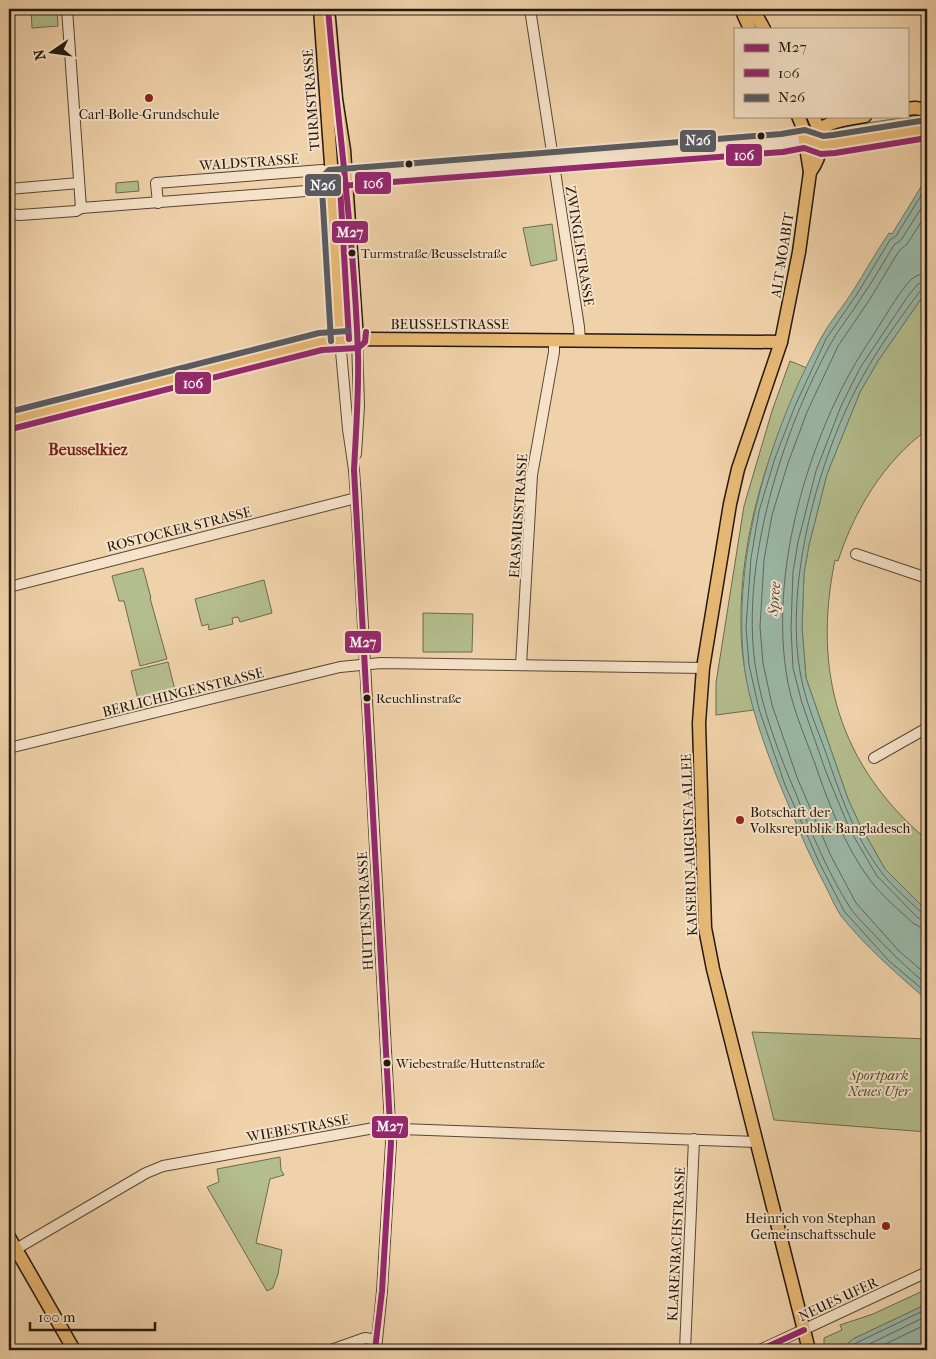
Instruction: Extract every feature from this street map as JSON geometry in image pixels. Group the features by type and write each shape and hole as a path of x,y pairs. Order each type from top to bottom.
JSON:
{"main road":[{"name":"TURMSTRASSE","path":"320,9 332,108 346,177 357,339"},
{"name":"TURMSTRASSE","path":"328,9 332,108 331,189 340,340"},
{"path":"741,9 750,28"},
{"path":"753,9 763,28"},
{"path":"908,109 926,107"},
{"name":"ALT-MOABIT","path":"781,342 799,252 810,172 805,139 799,118"},
{"path":"816,122 829,123 855,118"},
{"path":"816,122 805,139 822,145 927,129"},
{"path":"816,122 822,145"},
{"name":"ALT-MOABIT","path":"810,172 816,164 822,145"},
{"name":"BEUSSELSTRASSE","path":"9,421 321,341 357,339 781,342"},
{"name":"KAISERIN-AUGUSTA-ALLEE","path":"781,342 732,492 709,622 699,723 705,928 808,1347"},
{"path":"9,1237 74,1350"}],"street":[{"path":"67,9 81,208"},
{"name":"ZWINGLISTRASSE","path":"530,9 580,340"},
{"path":"9,214 75,211 81,208 319,190 324,188 332,178 776,144 805,139"},
{"name":"WALDSTRASSE","path":"158,203 156,183 322,170 332,178"},
{"path":"9,189 79,183"},
{"name":"HUTTENSTRASSE","path":"354,470 359,413 357,339"},
{"name":"HUTTENSTRASSE","path":"340,340 356,498 390,1129 376,1345"},
{"name":"ERASMUSSTRASSE","path":"521,665 532,475 554,352 554,340"},
{"name":"ROSTOCKER STRASSE","path":"9,587 356,498"},
{"path":"856,554 927,578"},
{"path":"365,665 381,663 703,668"},
{"name":"BERLICHINGENSTRASSE","path":"9,748 338,668 365,665"},
{"path":"874,758 927,728"},
{"name":"WIEBESTRASSE","path":"16,1250 146,1173 163,1166 366,1130 390,1129 757,1142"},
{"name":"KLARENBACHSTRASSE","path":"685,1350 694,1139"},
{"name":"NEUES UFER","path":"760,1350 927,1272"},
{"path":"331,1350 365,1338 376,1345"}],"green space":[{"path":"57,9 58,26 32,28 31,10"},
{"path":"917,117 919,121 835,135 833,128 908,118"},
{"path":"138,181 139,191 116,193 116,183"},
{"path":"338,205 341,205 349,313 346,313"},
{"path":"552,224 557,260 531,266 523,228"},
{"path":"927,290 927,430 911,442 872,488 853,524 838,561 835,560 829,601 827,640 831,678 839,714 853,748 872,780 897,811 927,840 927,911 885,869 860,825 848,799 806,678 802,628 804,573 827,474 860,392 878,361"},
{"path":"790,361 807,368 768,462 751,527 745,561 741,638 745,669 754,710 716,715 716,683 744,506 772,411"},
{"path":"143,568 167,659 140,666 124,601 119,601 112,576"},
{"path":"264,580 272,613 240,622 238,617 232,618 233,624 209,630 208,624 202,626 195,599"},
{"path":"423,613 473,614 472,652 423,652"},
{"path":"168,662 175,690 138,699 131,671"},
{"name":"Sportpark Neues Ufer","path":"752,1032 927,1039 927,1132 774,1120"},
{"path":"280,1157 281,1170 284,1175 270,1179 256,1243 282,1250 278,1274 273,1288 267,1291 207,1187 219,1182 217,1169"},
{"path":"927,1289 927,1304 853,1339 841,1350 824,1350 824,1338 842,1330 840,1325 873,1314"}],"water":[{"name":"Spree","path":"927,177 927,290 878,361 860,392 827,474 804,573 802,628 806,678 848,799 860,825 885,869 927,911 927,1000 871,949 841,916 814,864 780,783 755,715 744,664 742,623 744,581 750,538 771,454 786,413 825,332 889,233 892,234"},
{"path":"927,1304 927,1350 841,1350 853,1339"}],"transit line":[{"name":"M27","path":"328,9 356,310 358,382 354,470 391,1143 382,1291 375,1350"},
{"name":"N26","path":"331,341 322,189 324,175 329,170 781,134 805,130 823,136 926,120"},
{"name":"106","path":"349,339 340,186 783,152 804,148 821,154 835,153 927,138"},
{"name":"N26","path":"9,412 319,333 348,331"},
{"name":"106","path":"11,429 322,350 358,348 365,342 366,332"},
{"name":"M27","path":"760,1350 804,1330"}],"place":[{"name":"Carl-Bolle-Grundschule","path":"149,98"},
{"name":"Turmstraße/Beusselstraße","path":"352,253"},
{"name":"Reuchlinstraße","path":"367,698"},
{"name":"Botschaft der Volksrepublik Bangladesch","path":"740,820"},
{"name":"Wiebestraße/Huttenstraße","path":"387,1063"},
{"name":"Heinrich von Stephan Gemeinschaftsschule","path":"886,1226"}],"district":[{"name":"Beusselkiez","path":"88,449"}]}
